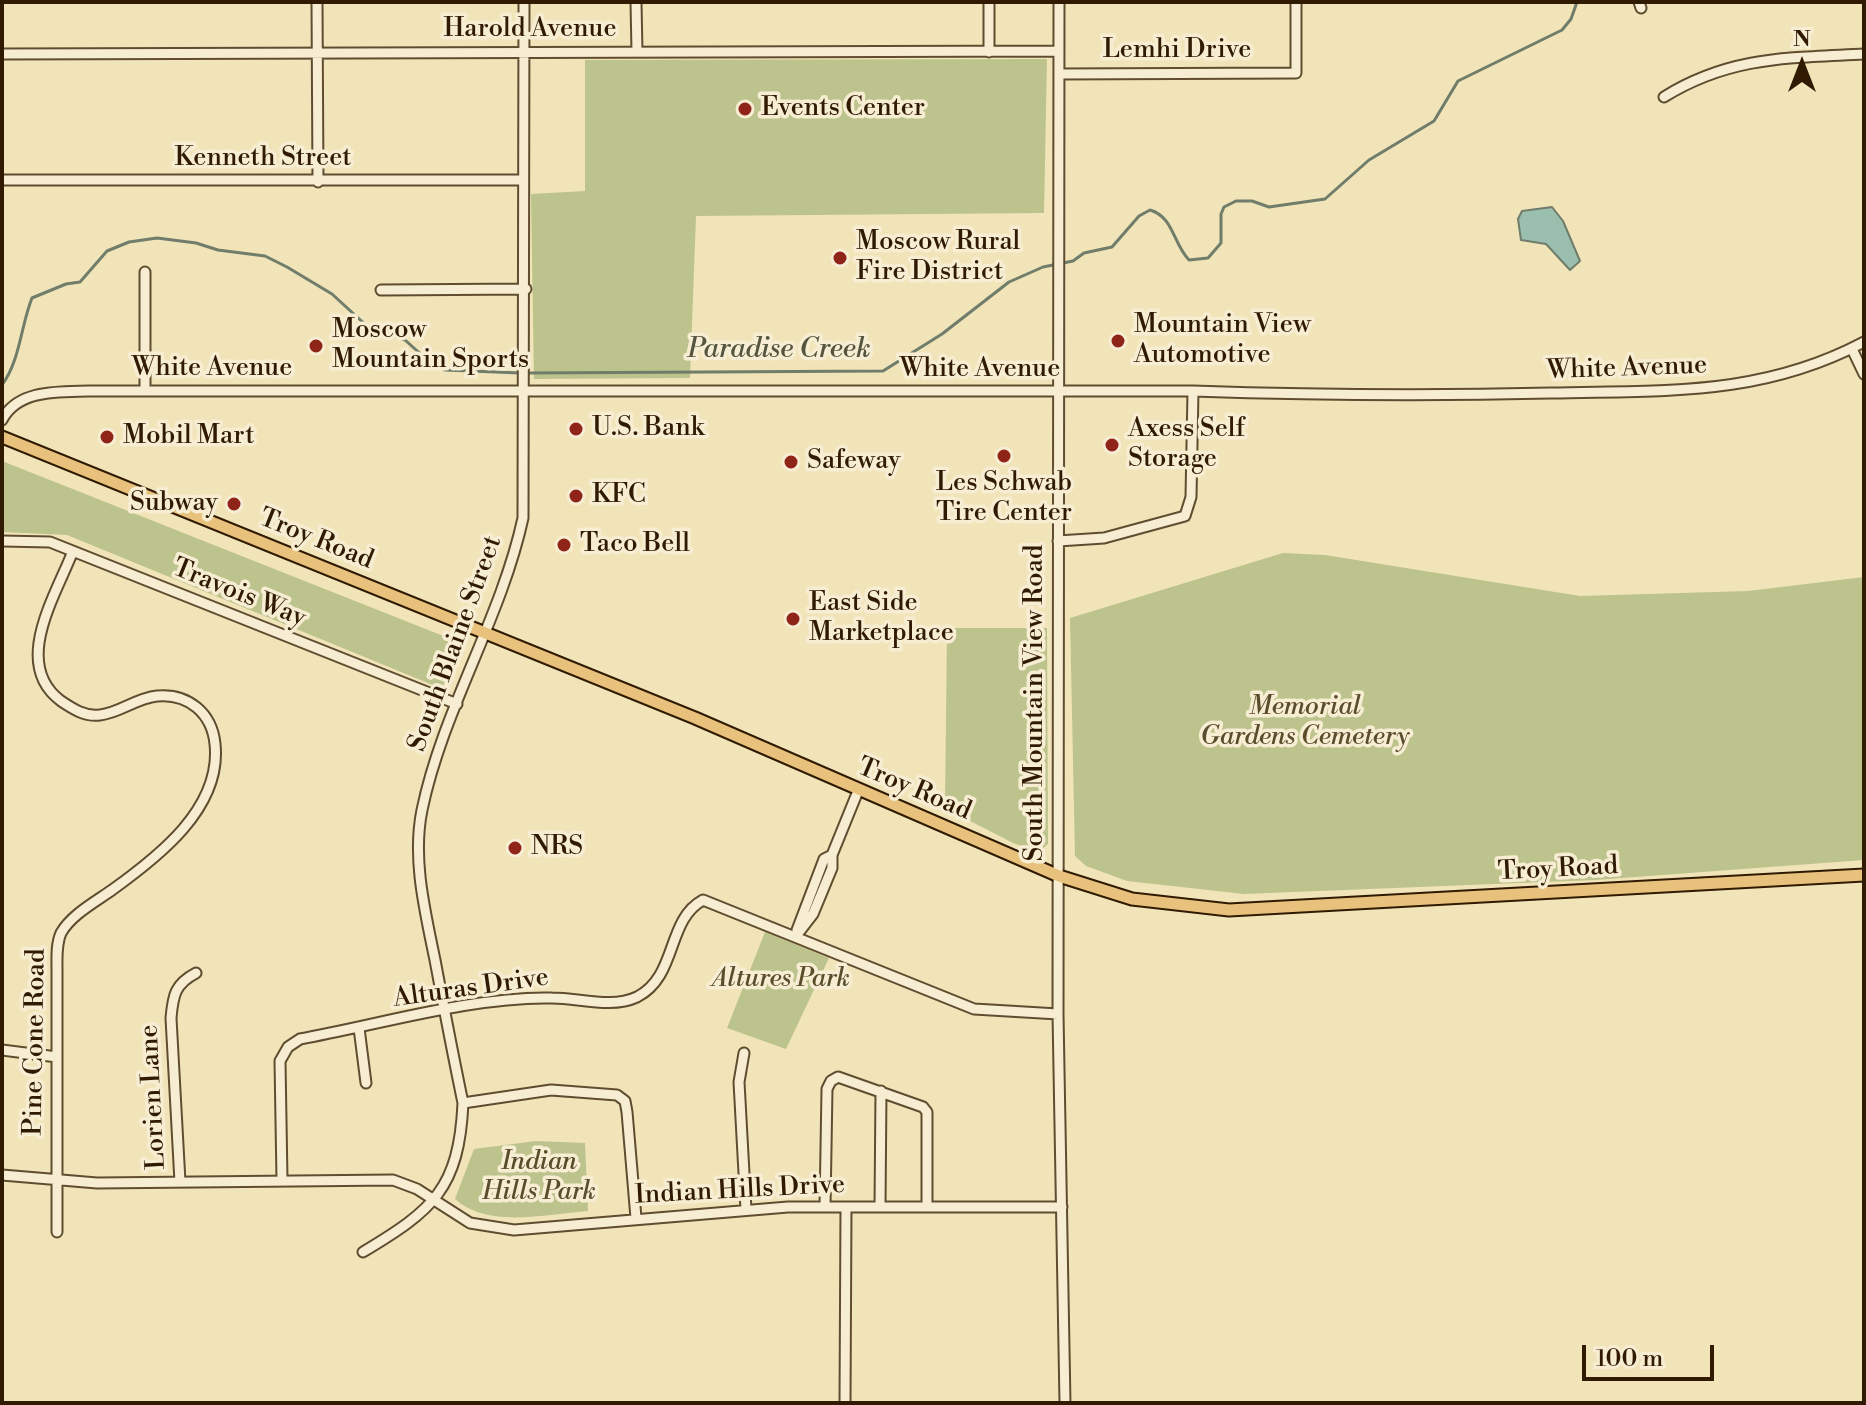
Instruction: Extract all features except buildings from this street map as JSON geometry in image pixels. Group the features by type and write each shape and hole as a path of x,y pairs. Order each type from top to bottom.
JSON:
{"main road":[{"name":"Troy Road","path":"2,437 695,718 1059,876 1132,899 1186,908 1229,910 1864,875"}],"street":[{"path":"317,2 318,182"},
{"name":"South Blaine Street","path":"363,1252 415,1221 434,1201 456,1156 463,1103 424,908 419,846 422,812 435,760 512,569 523,518 526,388 524,2"},
{"path":"636,2 637,52"},
{"path":"989,2 989,52"},
{"name":"South Mountain View Road","path":"1059,2 1058,1014 1065,1403"},
{"name":"Lemhi Drive","path":"1059,74 1296,73 1296,2"},
{"name":"Harold Avenue","path":"2,54 1059,51"},
{"path":"1664,97 1702,75 1735,65 1764,59 1864,54"},
{"name":"Kenneth Street","path":"2,180 523,180"},
{"path":"145,272 145,391"},
{"path":"381,290 526,289"},
{"name":"White Avenue","path":"2,420 15,405 36,395 145,391 526,388 1193,391 1337,395 1702,390 1766,381 1864,342"},
{"path":"1852,349 1864,374"},
{"path":"1058,541 1104,538 1147,529 1185,516 1190,505 1193,391"},
{"name":"Travois Way","path":"2,541 50,542 457,704"},
{"name":"Pine Cone Road","path":"57,1232 57,969 61,933 72,920 144,868 178,836 209,790 216,763 210,721 189,701 157,695 116,711 87,715 51,694 42,680 37,658 39,636 73,551"},
{"path":"796,936 824,859 832,855 858,791"},
{"name":"Alturas Drive","path":"282,1180 280,1061 288,1047 300,1039 537,998 617,1003 636,997 653,986 663,973 684,918 692,906 703,900 974,1009 1058,1014"},
{"name":"Lorien Lane","path":"180,1182 171,1018 173,996 179,982 196,973"},
{"path":"359,1028 366,1083"},
{"path":"2,1050 57,1057"},
{"path":"744,1053 739,1082 746,1210"},
{"path":"825,1207 827,1089 831,1081 849,1079 923,1107 927,1112 927,1207"},
{"path":"463,1103 551,1090 617,1095 625,1101 627,1112 636,1218"},
{"path":"880,1207 881,1091"},
{"name":"Indian Hills Drive","path":"2,1175 57,1181 393,1180 404,1182 470,1223 514,1230 746,1210 1062,1207"},
{"path":"845,1403 846,1207"}],"green space":[{"path":"1047,59 1044,213 696,216 690,378 534,379 531,194 585,191 585,60"},
{"path":"2,461 461,643 445,690 67,535 2,532"},
{"name":"Memorial Gardens Cemetery","path":"1283,553 1325,555 1580,596 1748,591 1864,577 1864,860 1595,880 1244,894 1127,881 1086,866 1075,856 1070,618"},
{"path":"947,628 1047,628 1048,844 1039,852 1013,843 945,808"},
{"name":"Altures Park","path":"765,932 829,958 786,1049 727,1028"},
{"name":"Indian Hills Park","path":"536,1141 585,1143 588,1211 501,1217 484,1214 455,1199 474,1149"}],"shaded area":[{"path":"1552,207 1563,221 1580,261 1570,270 1546,244 1521,240 1518,219 1522,211"}],"waterway":[{"name":"Paradise Creek","path":"527,373 883,371 942,334 1009,282 1043,267 1073,261 1084,253 1112,247 1139,216 1150,210 1169,225 1189,260 1208,258 1221,243 1221,214 1224,207 1236,201 1252,201 1269,207 1325,199 1369,160 1434,121 1458,81 1562,30 1571,19 1577,2"},
{"name":"Paradise Creek","path":"2,385 17,354 32,298 66,284 80,282 107,251 129,242 157,238 265,256 332,294 368,327 405,340 445,370 520,373"}],"place":[{"name":"Events Center","path":"745,109"},
{"name":"Moscow Rural Fire District","path":"840,258"},
{"name":"Mountain View Automotive","path":"1118,341"},
{"name":"Moscow Mountain Sports","path":"316,346"},
{"name":"U.S. Bank","path":"576,429"},
{"name":"Mobil Mart","path":"107,437"},
{"name":"Axess Self Storage","path":"1112,445"},
{"name":"Les Schwab Tire Center","path":"1004,456"},
{"name":"Safeway","path":"791,462"},
{"name":"KFC","path":"576,496"},
{"name":"Subway","path":"234,504"},
{"name":"Taco Bell","path":"564,545"},
{"name":"East Side Marketplace","path":"793,619"},
{"name":"NRS","path":"515,848"}]}
